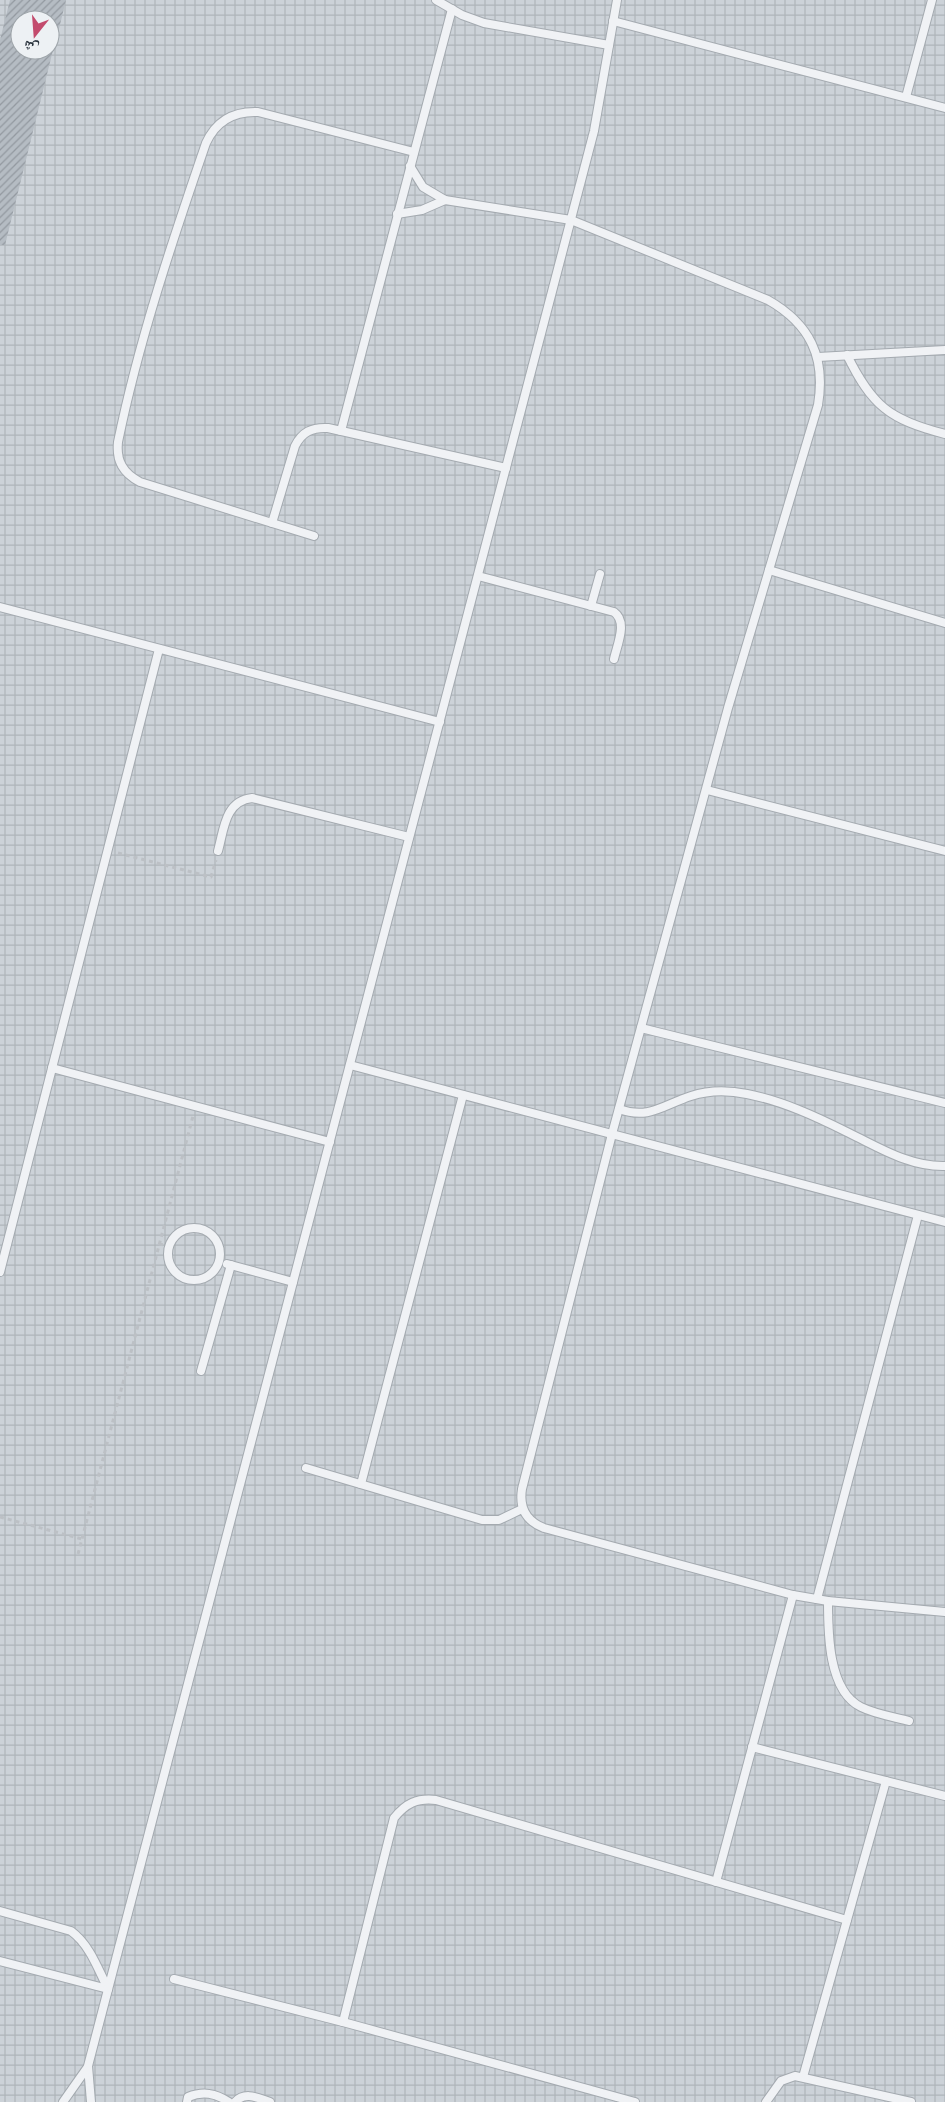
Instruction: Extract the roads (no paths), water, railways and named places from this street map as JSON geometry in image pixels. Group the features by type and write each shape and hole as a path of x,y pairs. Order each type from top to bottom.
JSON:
{"lane":[{"path":"436,0 484,23 609,45"},
{"path":"91,2102 88,2066 594,131 617,0"},
{"path":"906,98 932,0"},
{"path":"341,431 452,9"},
{"path":"613,20 945,108"},
{"path":"314,536 140,482 124,471 117,452 130,388 148,316 206,143 217,124 231,116 247,111 258,112 414,152"},
{"path":"410,166 423,187 445,200 571,220 768,300 794,318 812,342 818,356 821,372 818,405 728,708 612,1134 522,1489 522,1509 535,1524 544,1528 793,1595 828,1601 945,1612"},
{"path":"397,214 422,210 445,200"},
{"path":"818,356 945,350"},
{"path":"847,355 859,380 879,405 906,422 945,434"},
{"path":"272,523 298,439 312,429 320,428 341,431 506,468"},
{"path":"769,570 945,623"},
{"path":"592,606 600,574"},
{"path":"478,576 614,612 620,618 621,625 614,659"},
{"path":"0,607 440,722"},
{"path":"0,1272 159,649"},
{"path":"707,790 945,851"},
{"path":"218,851 229,813 233,806 241,799 252,798 410,838"},
{"path":"641,1028 945,1103"},
{"path":"350,1065 945,1222"},
{"path":"52,1068 330,1142"},
{"path":"619,1109 631,1113 645,1114 701,1093 738,1092 813,1116 904,1160 930,1166 945,1166"},
{"path":"361,1484 463,1095"},
{"path":"817,1599 918,1215"},
{"path":"196,1228 207,1231 216,1239 220,1250 220,1262 214,1272 204,1278 187,1279 181,1277 172,1269 168,1258 169,1246 175,1236 184,1230 196,1228"},
{"path":"220,1262 293,1282"},
{"path":"201,1372 231,1265"},
{"path":"306,1468 482,1520 499,1520 522,1509"},
{"path":"716,1882 793,1595"},
{"path":"828,1601 829,1647 846,1695 860,1706 909,1721"},
{"path":"752,1747 945,1796"},
{"path":"803,2077 886,1781"},
{"path":"343,2022 390,1829 394,1818 402,1808 412,1802 424,1799 436,1800 847,1920"},
{"path":"0,1911 58,1926 75,1934 89,1950 108,1989"},
{"path":"0,1961 108,1989"},
{"path":"174,1979 343,2022 635,2102"},
{"path":"62,2102 88,2066"},
{"path":"766,2102 781,2082 795,2076 911,2102"},
{"path":"186,2102 188,2097 200,2092 216,2095 229,2102"},
{"path":"235,2102 248,2095 270,2102"}]}
